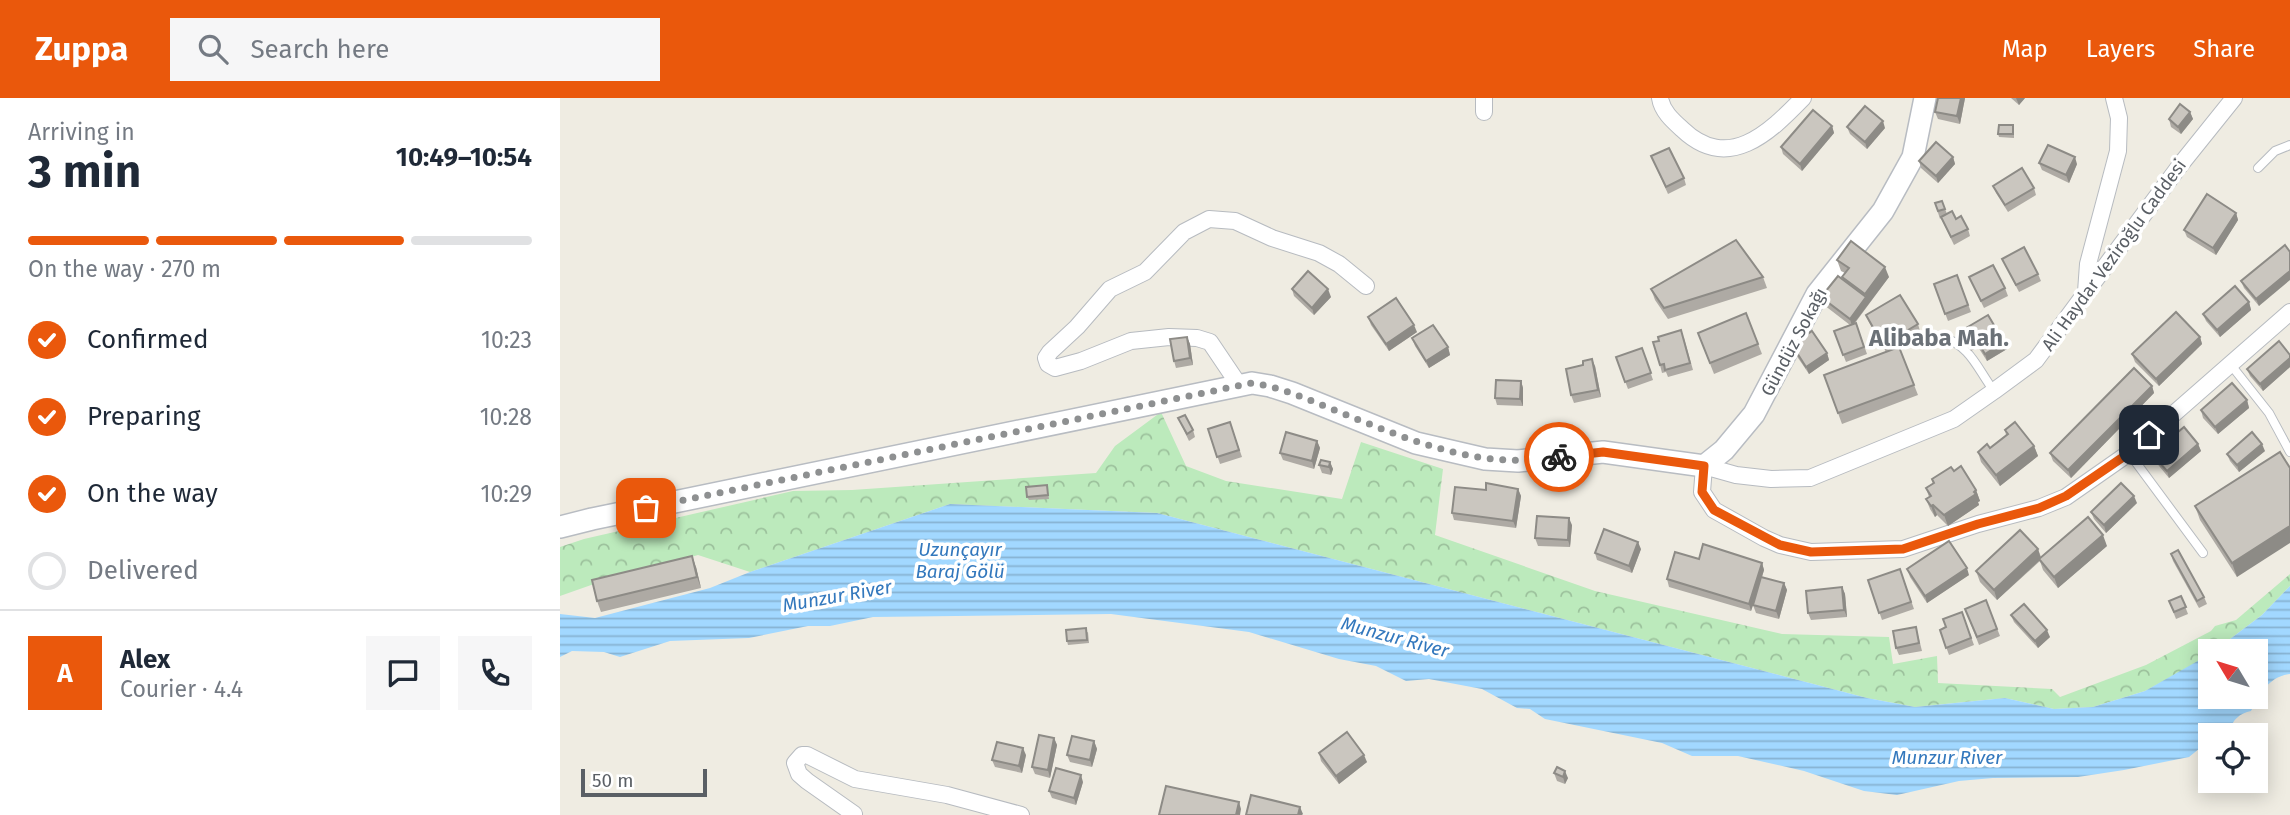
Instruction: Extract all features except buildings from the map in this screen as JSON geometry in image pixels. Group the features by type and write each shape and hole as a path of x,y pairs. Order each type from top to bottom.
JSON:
{"main road":[{"name":"Gündüz Sokağı","path":"1704,466 1724,450 1754,414 1776,377 1817,294 1883,211 1913,157 1925,98"},
{"name":"Ali Haydar Veziroğlu Caddesi","path":"560,527 1252,383 1270,386 1416,443 1485,459 1518,461 1603,452 1704,466"}],"street":[{"path":"1660,98 1668,116 1687,134 1709,146 1734,148 1757,140 1803,98"},
{"path":"2087,292 2088,264 2118,151 2119,118 2114,98"},
{"name":"Ali Haydar Veziroğlu Caddesi","path":"1704,466 1759,478 1810,478 1954,419 2036,360 2180,164 2234,98"},
{"path":"1239,385 1214,347 1205,339 1184,337 1130,341 1081,361 1055,368 1048,364 1046,358 1110,289 1145,272 1184,232 1209,219 1235,221 1272,238 1319,253 1339,264 1366,286"},
{"path":"1704,466 1702,492 1714,510 1780,545 1811,552 1903,549 1978,524 2039,508 2076,490 2129,453 2290,312"},
{"path":"854,814 799,774 795,768 797,759 807,755 842,774 863,781 947,795 1021,815"}],"lane":[{"path":"2258,168 2275,151 2290,145"},
{"path":"1941,336 1960,344 1968,351 1994,391"},
{"path":"2231,365 2269,413 2290,452"},
{"path":"2129,453 2203,553"}],"green space":[{"path":"1161,412 1186,466 1226,481 1342,499 1361,442 1443,469 1435,535 1595,591 1782,634 1889,637 1893,664 1937,656 1938,683 2052,689 2060,697 2146,665 2211,631 2215,626 2236,620 2290,574 2290,586 2262,615 2230,639 2198,639 2198,663 2145,691 2093,707 2054,709 2005,698 1915,707 1867,698 1157,513 950,504 750,572 698,555 560,596 560,547 584,539 793,491 852,490 1096,473 1115,446"}],"water":[{"name":"Uzunçayır Baraj Gölü","path":"950,504 1157,513 1867,698 1915,707 2005,698 2054,709 2093,707 2145,691 2198,661 2198,709 2252,709 2243,713 2234,723 2198,723 2198,750 2189,757 2078,777 1959,781 1897,795 1864,791 1804,771 1738,756 1692,756 1662,743 1545,719 1530,709 1517,708 1482,689 1429,679 1406,681 1376,666 1339,659 1249,632 1111,614 873,617 749,638 670,641 620,657 604,652 572,651 560,657 560,614 595,618 710,588"},
{"name":"Uzunçayır Baraj Gölü","path":"2290,586 2290,674 2268,685 2268,639 2230,639 2262,615"}],"way so far":[{"path":"646,508 1252,383 1292,393 1416,443 1460,455 1518,461 1559,457"}],"district":[{"name":"Alibaba Mah.","path":"1939,338"}],"route":[{"path":"1559,457 1603,452 1704,466 1702,492 1714,510 1780,545 1811,552 1903,549 1978,524 2039,508 2066,496 2087,484 2149,435"}],"water label":[{"name":"Munzur River","path":"837,596"},
{"name":"Munzur River","path":"1395,637"},
{"name":"Munzur River","path":"1947,757"}]}
